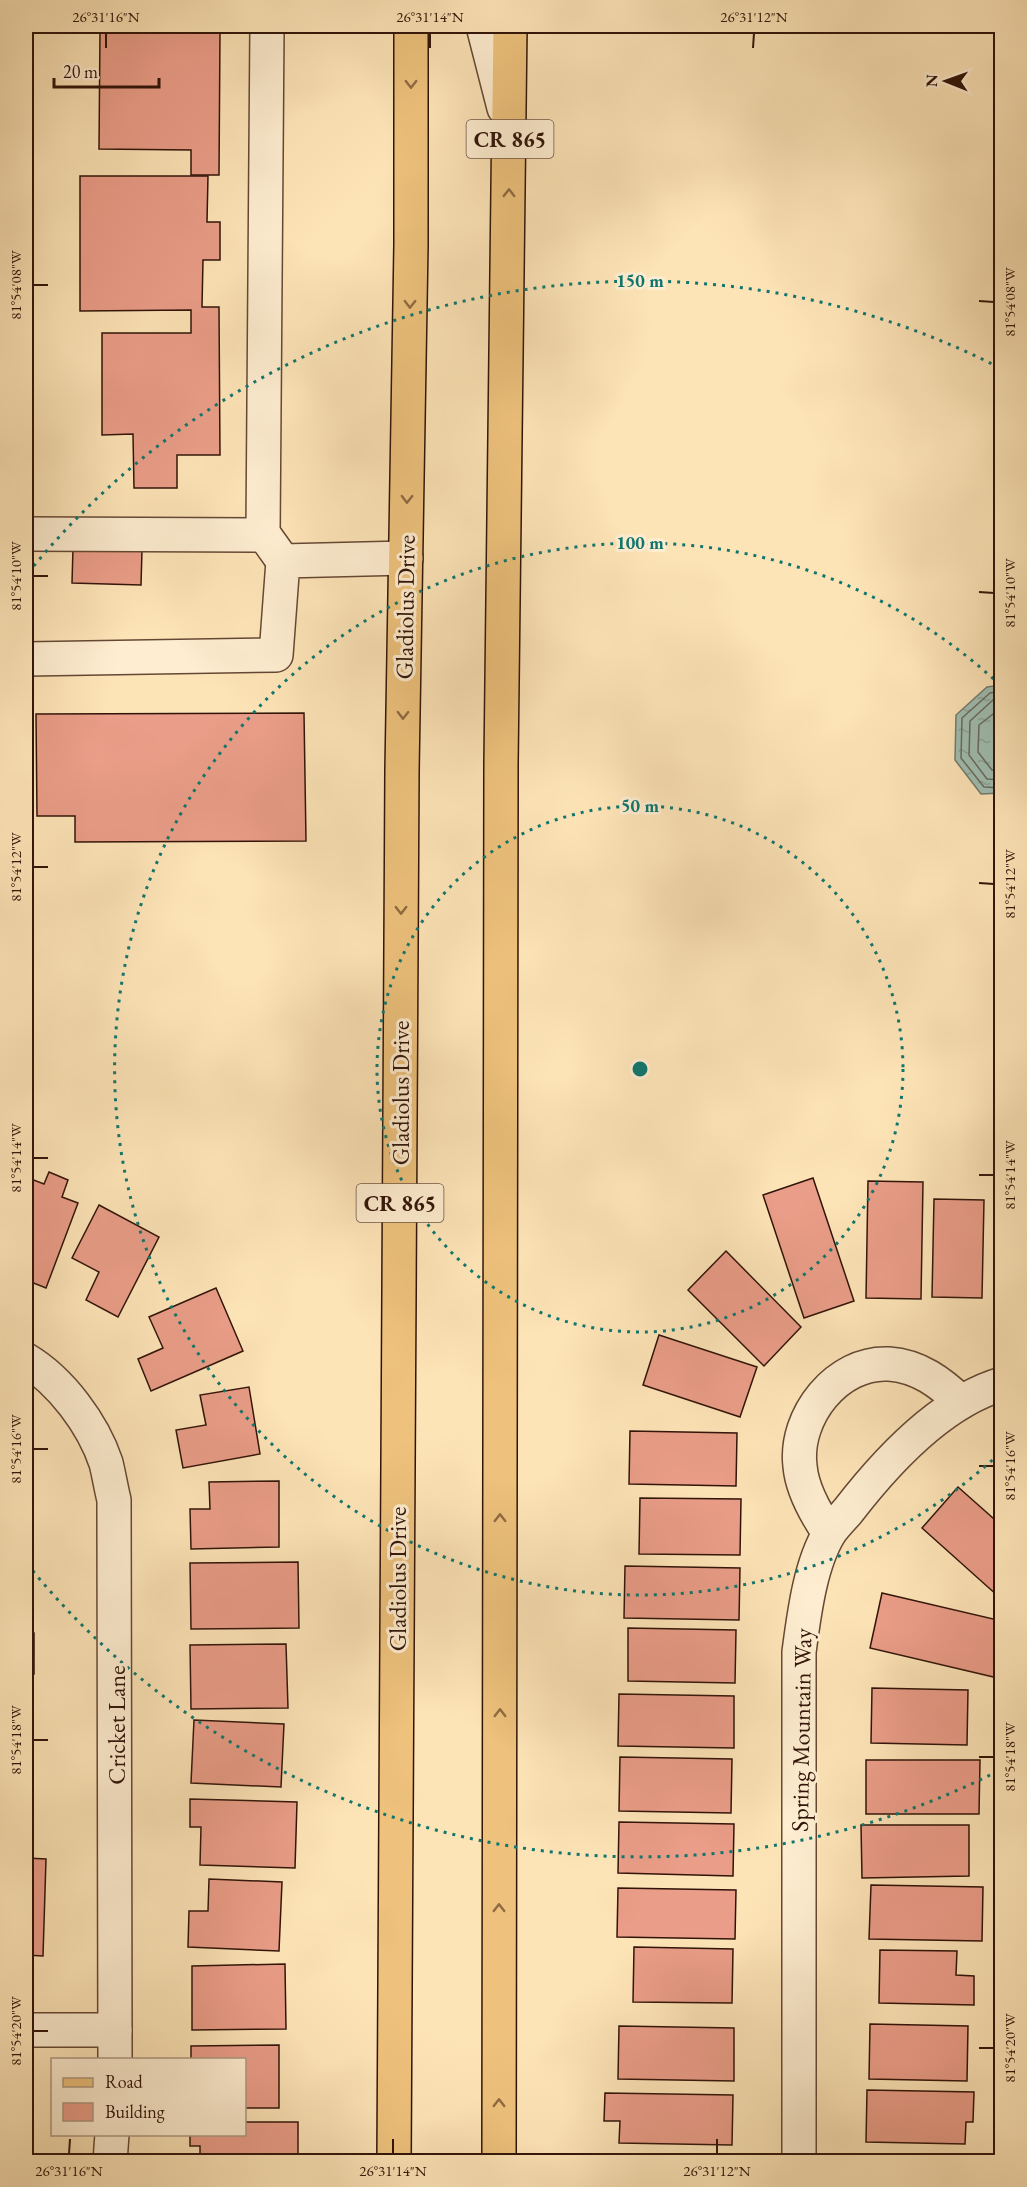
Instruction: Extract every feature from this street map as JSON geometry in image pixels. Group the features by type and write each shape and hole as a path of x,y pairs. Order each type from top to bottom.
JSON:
{"main road":[{"name":"Gladiolus Drive","path":"393,2162 402,783 411,245 411,26"},
{"name":"CR 865","path":"499,2162 501,764 510,26"}],"street":[{"path":"26,659 276,655 283,561 264,535 267,26"},
{"path":"483,26 510,130"},
{"path":"26,534 264,535"},
{"path":"283,561 406,558"},
{"name":"Cricket Lane","path":"26,1360 63,1392 88,1427 105,1462 114,1500 115,2045 26,2030"},
{"path":"829,1533 806,1492 800,1466 801,1441 809,1414 824,1395 841,1379 866,1368 888,1364 913,1368 933,1378 961,1402"},
{"name":"Spring Mountain Way","path":"799,2162 799,1652 813,1575 829,1533 874,1476 921,1433 961,1402 1002,1384"},
{"path":"110,2162 112,2136"}],"water":[{"path":"1001,685 1001,793 981,794 955,760 956,715 987,687"}],"building":[{"path":"100,31 220,32 219,175 191,175 191,150 99,149"},
{"path":"80,176 208,176 207,222 220,222 220,260 203,260 202,307 219,307 220,455 177,455 177,488 134,488 133,434 102,435 102,333 191,333 191,310 80,311"},
{"path":"73,548 142,550 141,585 72,583"},
{"path":"304,713 306,841 75,842 75,816 37,816 36,714"},
{"path":"49,1172 68,1180 62,1197 78,1203 46,1288 26,1280 26,1177 44,1184"},
{"path":"813,1178 854,1301 804,1318 763,1195"},
{"path":"868,1181 923,1182 921,1299 866,1298"},
{"path":"997,1187 1002,1188 1002,1304 995,1304"},
{"path":"934,1199 984,1200 982,1298 932,1297"},
{"path":"99,1205 159,1237 118,1317 86,1300 99,1272 72,1258"},
{"path":"726,1251 801,1327 764,1366 688,1290"},
{"path":"216,1288 243,1351 151,1391 138,1359 163,1348 149,1317"},
{"path":"659,1335 757,1367 740,1417 643,1385"},
{"path":"249,1387 260,1454 183,1468 176,1430 206,1425 200,1395"},
{"path":"630,1431 737,1433 736,1486 629,1484"},
{"path":"279,1481 279,1547 191,1549 190,1509 210,1509 209,1482"},
{"path":"958,1487 1002,1526 999,1597 922,1528"},
{"path":"640,1498 741,1499 740,1555 639,1554"},
{"path":"26,1524 31,1524 31,1587 26,1587"},
{"path":"298,1562 299,1628 191,1629 190,1563"},
{"path":"625,1566 740,1568 739,1620 624,1618"},
{"path":"882,1593 1002,1621 1002,1679 870,1648"},
{"path":"628,1628 736,1630 735,1683 628,1681"},
{"path":"26,1633 34,1633 34,1674 26,1674"},
{"path":"286,1644 288,1708 191,1709 190,1645"},
{"path":"872,1688 968,1690 967,1745 871,1743"},
{"path":"619,1694 734,1696 734,1748 618,1746"},
{"path":"26,1715 33,1716 33,1754 26,1754"},
{"path":"194,1720 284,1724 281,1787 191,1783"},
{"path":"620,1757 732,1759 731,1813 619,1811"},
{"path":"866,1760 980,1760 979,1814 866,1814"},
{"path":"26,1784 32,1784 32,1835 26,1835"},
{"path":"190,1799 297,1802 295,1868 200,1865 201,1827 190,1827"},
{"path":"619,1822 734,1824 733,1876 618,1873"},
{"path":"861,1825 969,1825 969,1876 862,1878"},
{"path":"26,1858 46,1859 43,1956 26,1955"},
{"path":"209,1879 282,1882 279,1951 188,1947 189,1911 208,1911"},
{"path":"871,1885 983,1887 982,1941 869,1939"},
{"path":"618,1888 736,1890 735,1939 617,1937"},
{"path":"634,1947 733,1949 732,2003 633,2002"},
{"path":"880,1950 957,1951 956,1975 974,1976 974,2005 879,2003"},
{"path":"285,1964 286,2029 192,2030 192,1966"},
{"path":"870,2024 968,2026 967,2081 869,2079"},
{"path":"619,2026 734,2028 734,2081 618,2079"},
{"path":"279,2045 279,2108 246,2108 246,2058 191,2058 191,2046"},
{"path":"867,2090 974,2092 973,2122 966,2122 965,2144 866,2142"},
{"path":"605,2093 733,2095 732,2145 619,2143 620,2121 604,2121"},
{"path":"246,2122 298,2122 298,2162 200,2162 200,2146 190,2146 190,2136 246,2136"},
{"path":"871,2154 969,2155 969,2162 871,2162"},
{"path":"651,2156 734,2156 734,2162 651,2162"}]}
